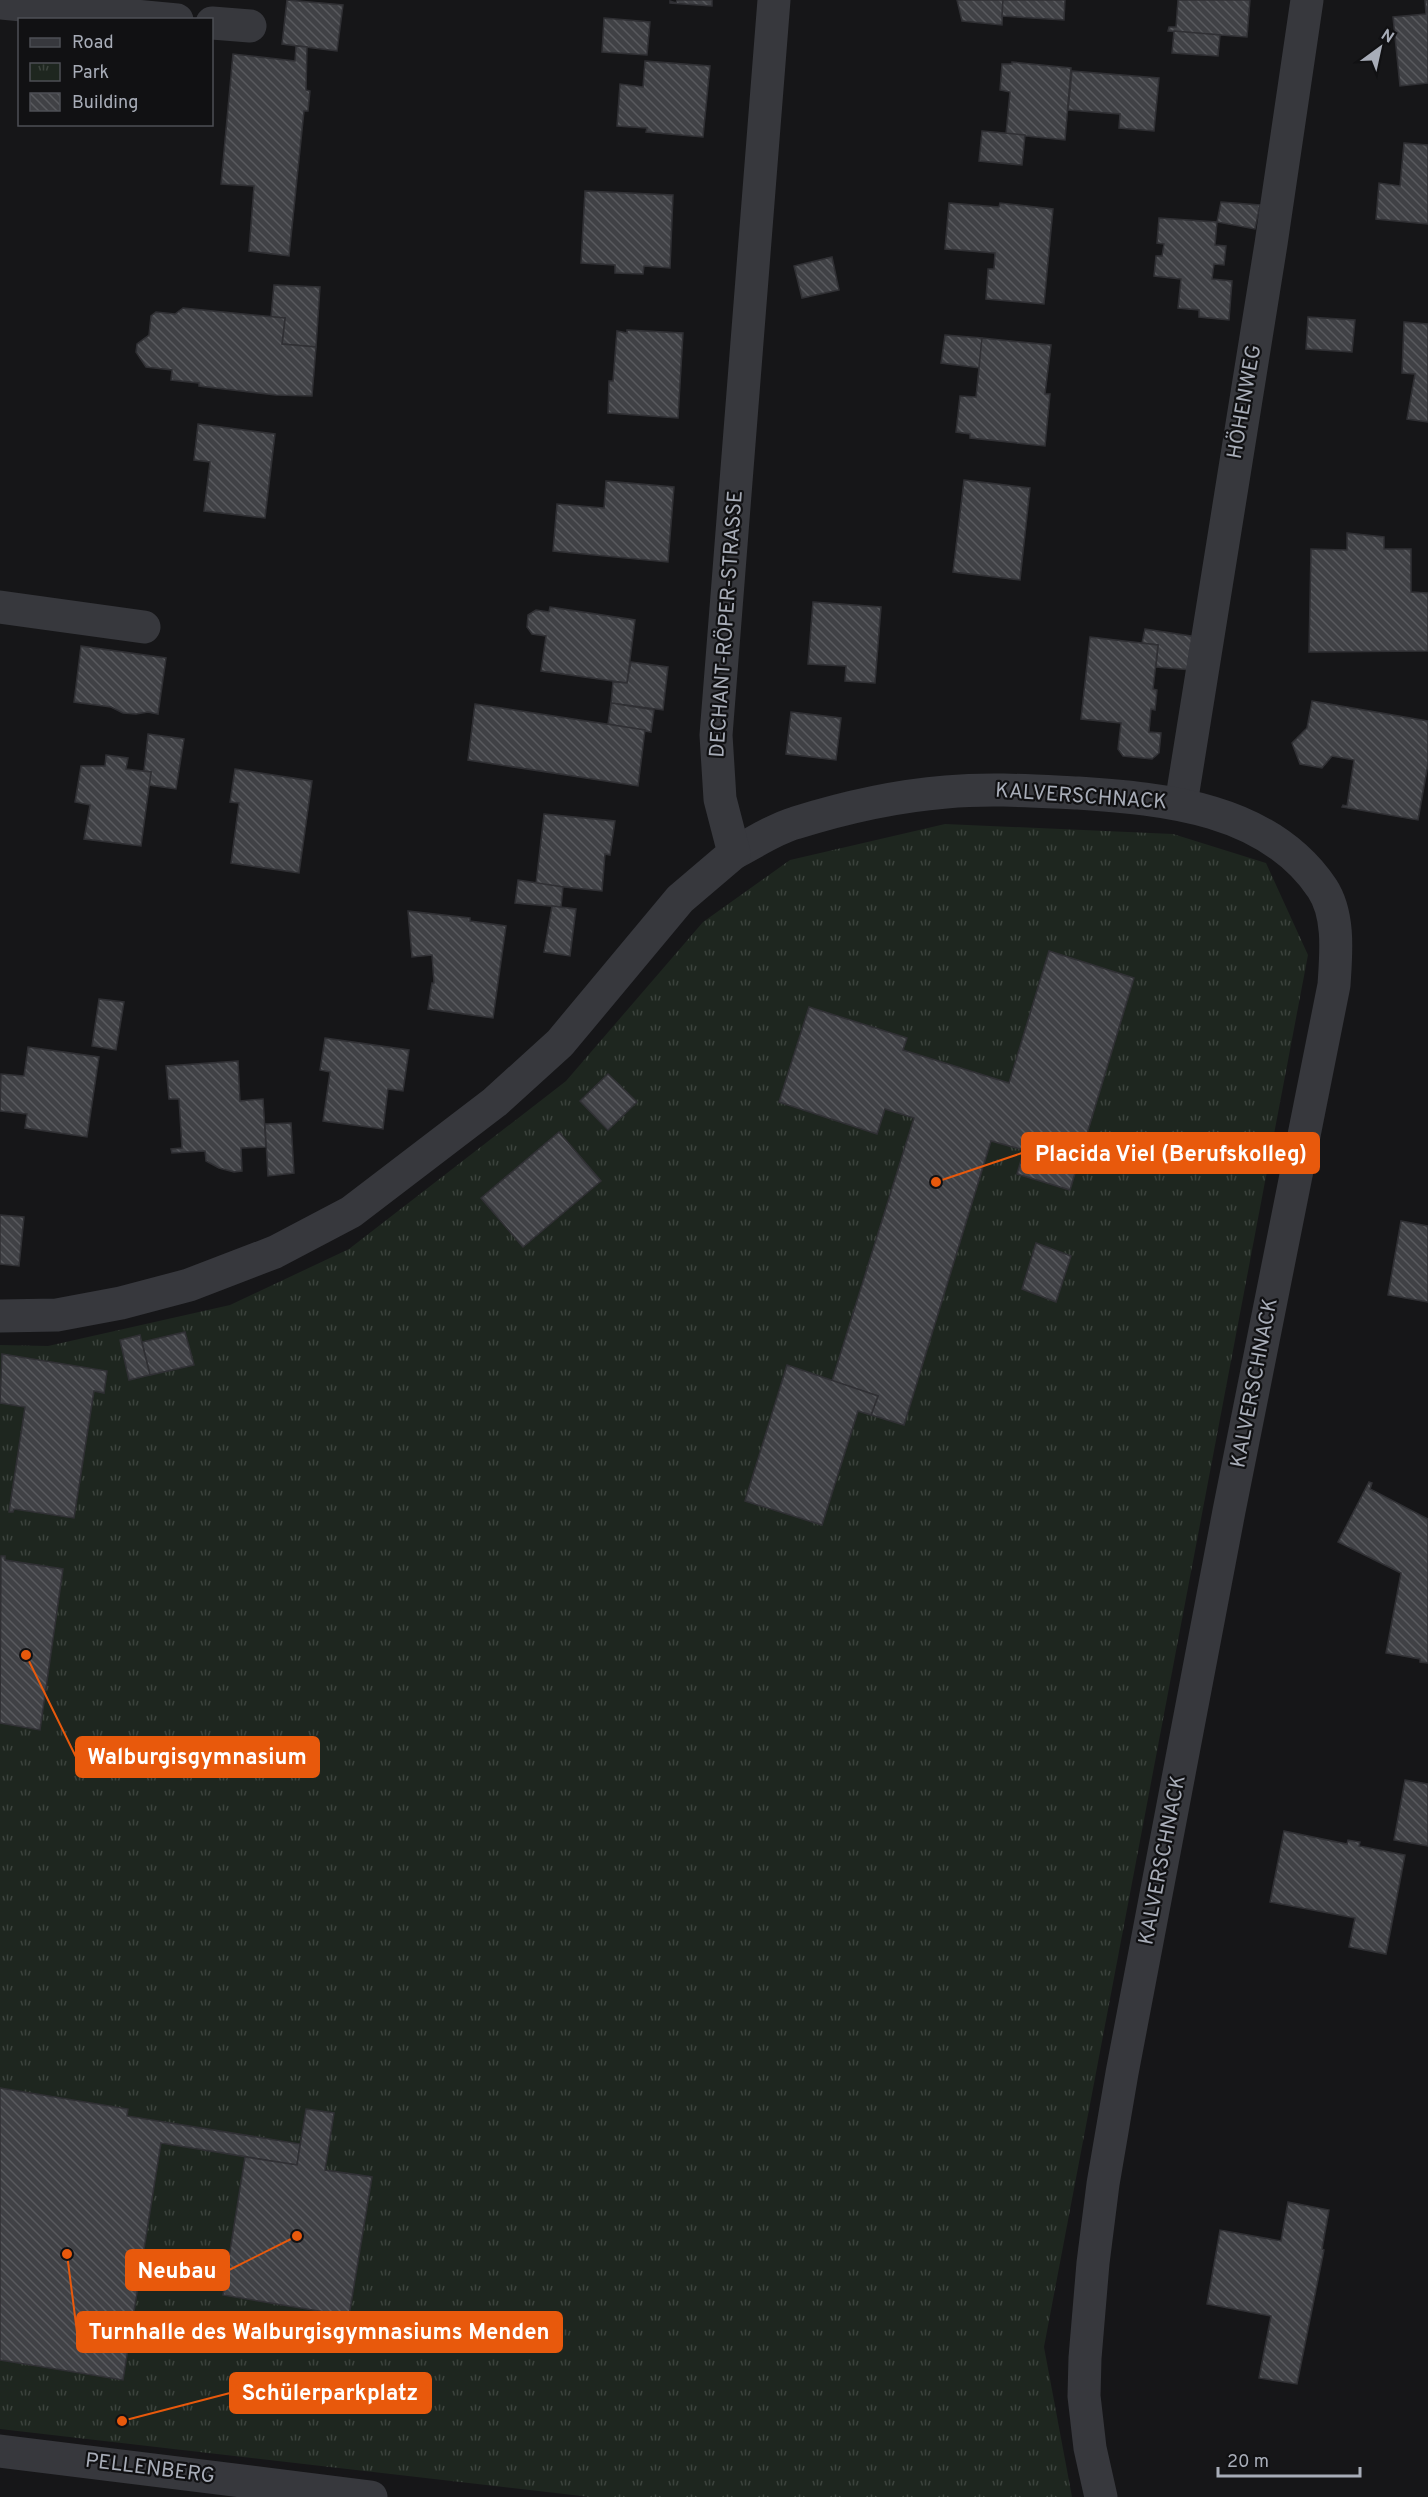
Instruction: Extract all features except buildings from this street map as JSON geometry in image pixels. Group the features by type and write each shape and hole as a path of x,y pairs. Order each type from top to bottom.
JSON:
{"street":[{"name":"DECHANT-RÖPER-STRASSE","path":"734,853 720,799 716,735 774,0"},
{"name":"HÖHENWEG","path":"1182,804 1271,244 1307,0"},
{"path":"0,3 156,18"},
{"path":"213,23 250,26"},
{"path":"0,607 144,627"},
{"name":"KALVERSCHNACK","path":"734,853 794,823 875,803 946,792 1028,790 1127,797 1182,804 1220,815 1247,826 1284,847 1323,889 1333,916 1336,950 1334,985 1229,1511 1103,2184 1093,2263 1084,2396 1090,2448 1101,2497"},
{"path":"0,1316 57,1315 121,1303 189,1286 275,1252 351,1212 495,1102 560,1043 680,899 734,853"},
{"name":"PELLENBERG","path":"0,2451 371,2497"}],"green space":[{"path":"945,824 1173,834 1266,863 1308,955 1044,2347 1072,2497 590,2497 0,2429 0,1345 48,1346 230,1305 349,1249 566,1081 703,922 790,860"}],"place":[{"name":"Placida Viel (Berufskolleg)","path":"936,1182"},
{"name":"Walburgisgymnasium","path":"26,1655"},
{"name":"Neubau","path":"297,2236"},
{"name":"Turnhalle des Walburgisgymnasiums Menden","path":"67,2254"},
{"name":"Schülerparkplatz","path":"122,2421"}]}
